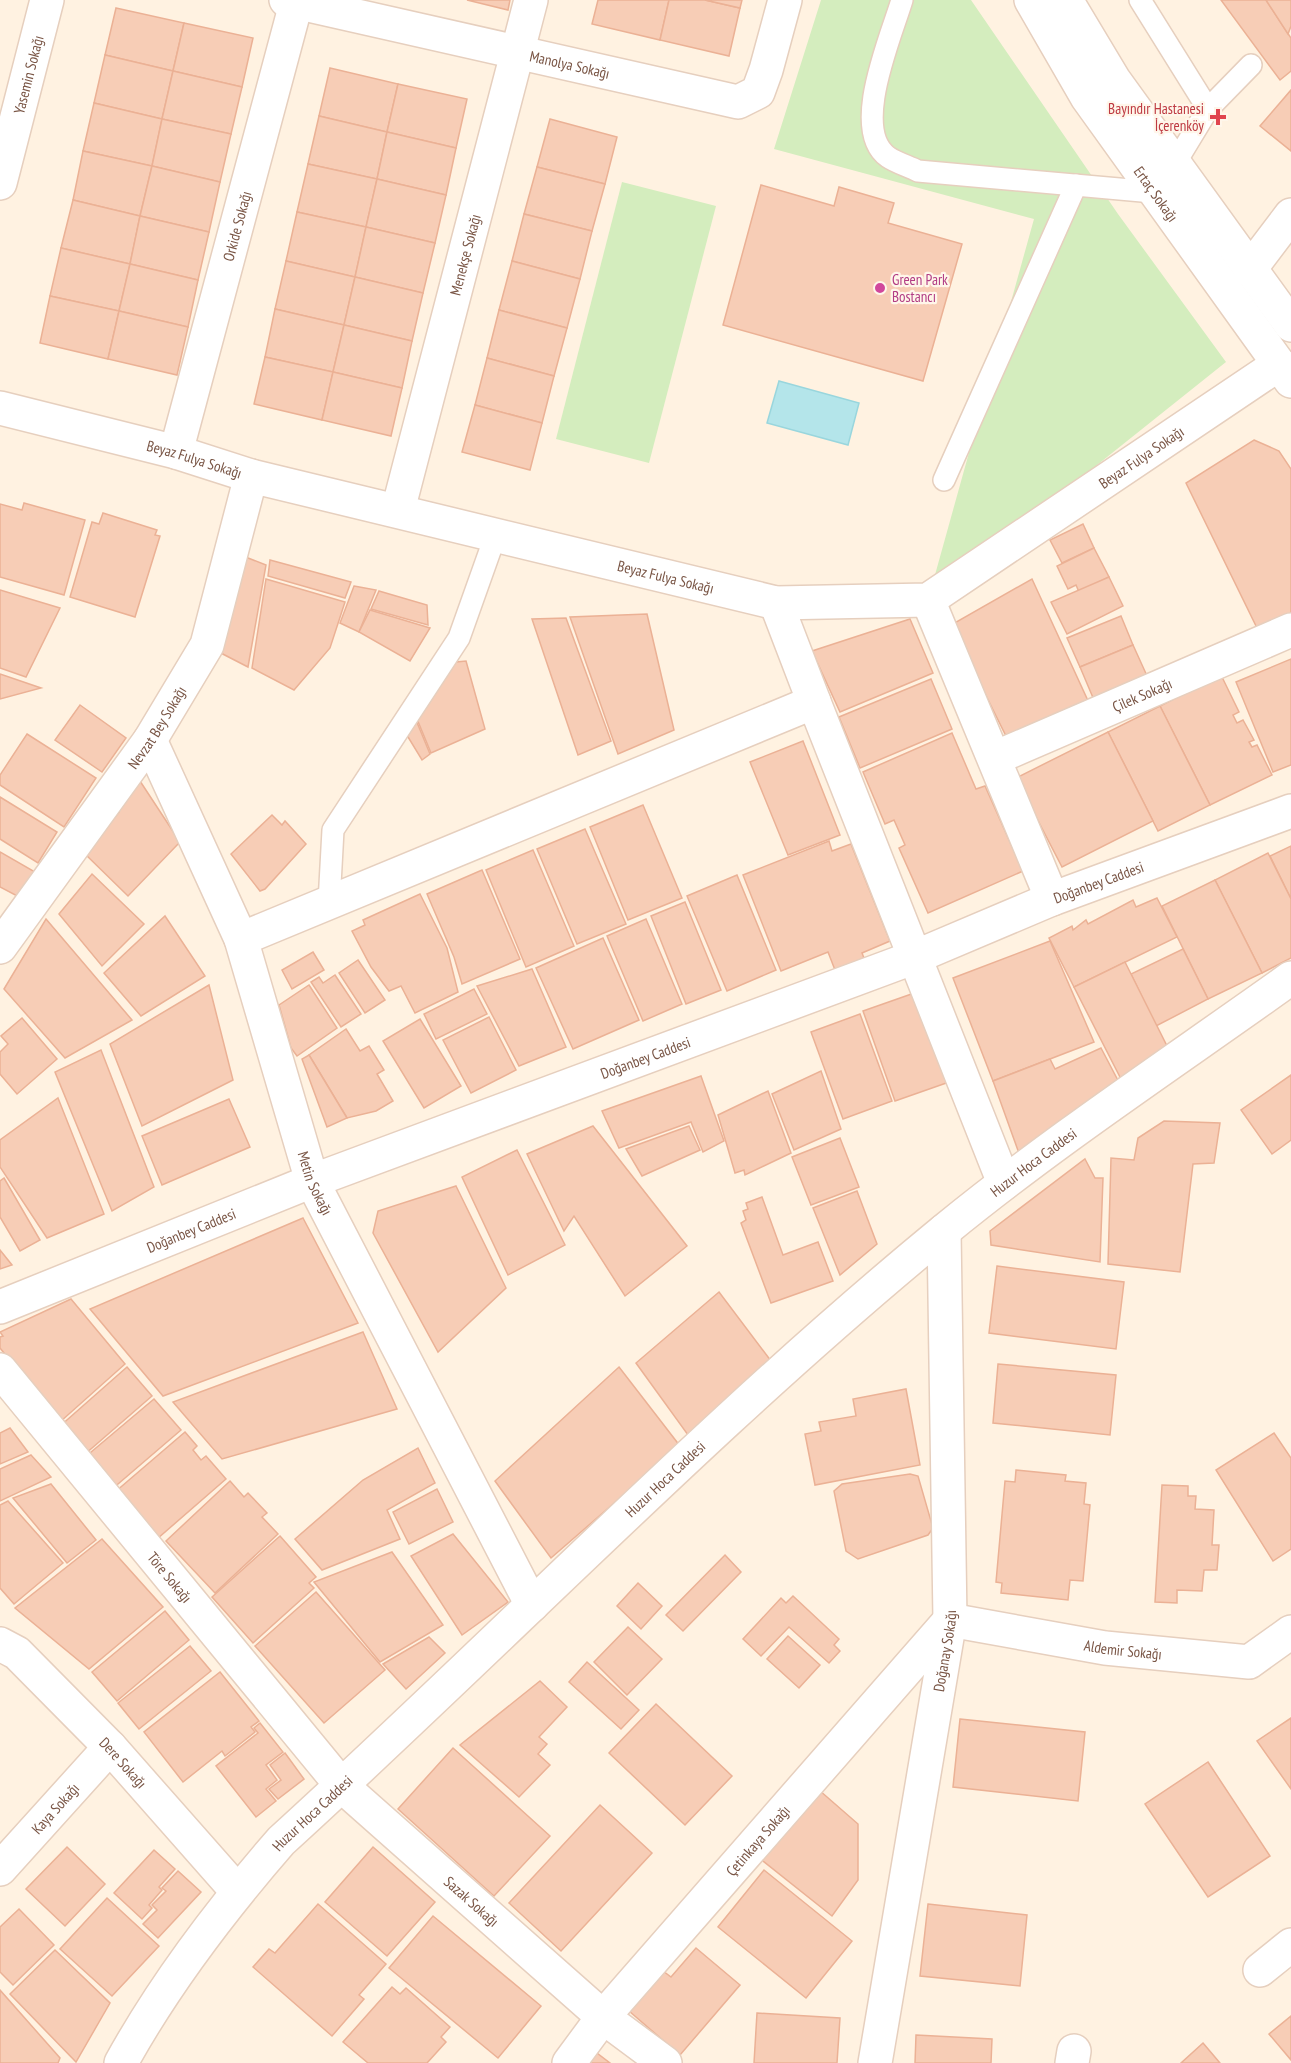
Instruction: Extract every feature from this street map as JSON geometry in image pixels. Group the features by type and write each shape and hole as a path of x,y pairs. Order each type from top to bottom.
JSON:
{"street":[{"name":"Yasemin Sokağı","path":"2,168 47,0"},
{"name":"Menekşe Sokağı","path":"398,510 531,0"},
{"name":"Manolya Sokağı","path":"294,1 738,102 758,92 785,0"},
{"name":"Ertaç Sokağı","path":"1031,0 1087,97 1285,373"},
{"path":"1066,0 1114,80 1291,325"},
{"name":"Orkide Sokağı","path":"176,452 294,1"},
{"path":"1250,269 1291,215"},
{"name":"Beyaz Fulya Sokağı","path":"0,408 176,452 251,476 776,603 928,600 1285,373"},
{"name":"Nevzat Bey Sokağı","path":"0,947 150,740 207,645 251,476"},
{"path":"928,600 1052,899"},
{"path":"776,603 1004,1183"},
{"name":"Çilek Sokağı","path":"995,758 1291,630"},
{"path":"241,939 814,702"},
{"name":"Metin Sokağı","path":"150,740 241,939 312,1181 532,1605"},
{"name":"Doğanbey Caddesi","path":"0,1307 312,1181 915,957 1052,899 1291,811"},
{"name":"Huzur Hoca Caddesi","path":"121,2063 147,2015 237,1891 281,1841 342,1786 770,1380 944,1231 1004,1183 1291,978"},
{"name":"Doğanay Sokağı","path":"875,2063 950,1620 944,1231"},
{"name":"Töre Sokağı","path":"0,1370 342,1786"},
{"name":"Aldemir Sokağı","path":"950,1620 1105,1648 1249,1662 1291,1632"},
{"name":"Çetinkaya Sokağı","path":"569,2063 603,2017 950,1620"},
{"name":"Dere Sokağı","path":"0,1644 17,1653 110,1747 237,1891"},
{"name":"Kaya Sokağı","path":"0,1869 110,1747"},
{"name":"Sazak Sokağı","path":"342,1786 603,2017 665,2063"},
{"path":"1260,1970 1291,1946"}],"lane":[{"path":"902,0 872,105 872,133 887,156 918,171 1153,192 1174,165 1208,109 1251,65"},
{"path":"1140,0 1208,109"},
{"path":"944,480 1076,185"},
{"path":"329,903 333,830 459,638 496,534"}],"green space":[{"path":"821,0 971,0 1118,214 1226,362 928,600 1034,219 774,149"},
{"path":"622,182 716,206 649,463 556,439"}],"water":[{"path":"779,381 859,403 848,445 767,423"}],"building":[{"path":"467,0 510,0 508,10"},
{"path":"598,0 669,0 660,40 592,24"},
{"path":"669,0 705,0 740,8 729,56 660,40"},
{"path":"705,0 742,0 740,8"},
{"path":"1221,0 1266,0 1291,38 1291,71 1280,80"},
{"path":"1266,0 1291,0 1291,26 1288,34"},
{"path":"116,8 184,23 173,71 105,55"},
{"path":"184,23 253,38 242,87 173,71"},
{"path":"105,55 173,71 162,119 94,103"},
{"path":"330,68 398,84 387,132 319,116"},
{"path":"173,71 242,87 231,134 162,119"},
{"path":"398,84 467,99 456,148 387,132"},
{"path":"1291,90 1291,151 1260,126"},
{"path":"94,103 162,119 152,166 83,151"},
{"path":"319,116 387,132 377,179 308,164"},
{"path":"162,119 231,134 220,182 152,166"},
{"path":"550,119 617,137 605,184 537,167"},
{"path":"387,132 456,148 446,195 377,179"},
{"path":"83,151 152,166 140,216 73,200"},
{"path":"308,164 377,179 366,227 297,212"},
{"path":"152,166 220,182 209,232 140,216"},
{"path":"537,167 605,184 592,231 524,214"},
{"path":"377,179 446,195 435,243 366,227"},
{"path":"761,185 834,206 839,187 894,203 888,223 962,244 923,381 723,325"},
{"path":"73,200 140,216 130,264 61,248"},
{"path":"297,212 366,227 355,277 286,261"},
{"path":"524,214 592,231 580,279 512,261"},
{"path":"140,216 209,232 198,280 130,264"},
{"path":"366,227 435,243 423,293 355,277"},
{"path":"61,248 130,264 119,311 50,296"},
{"path":"286,261 355,277 344,325 275,309"},
{"path":"512,261 580,279 567,328 499,310"},
{"path":"130,264 198,280 188,327 119,311"},
{"path":"355,277 423,293 412,341 344,325"},
{"path":"50,296 119,311 108,359 40,343"},
{"path":"275,309 344,325 333,372 265,357"},
{"path":"499,310 567,328 554,376 487,358"},
{"path":"119,311 188,327 177,375 108,359"},
{"path":"344,325 412,341 402,388 333,372"},
{"path":"265,357 333,372 322,420 254,404"},
{"path":"487,358 554,376 542,423 475,405"},
{"path":"333,372 402,388 391,436 322,420"},
{"path":"475,405 542,423 530,470 462,452"},
{"path":"1254,440 1279,451 1291,469 1291,615 1258,630 1186,483"},
{"path":"24,503 85,520 64,595 0,577 0,504 22,510"},
{"path":"103,513 157,530 155,535 160,536 135,617 70,597 92,522 99,524"},
{"path":"1083,524 1094,548 1062,563 1050,540"},
{"path":"1094,548 1109,577 1079,592 1076,585 1068,589 1057,566"},
{"path":"243,556 266,565 248,667 215,650"},
{"path":"270,560 351,582 345,598 268,576"},
{"path":"1109,577 1123,606 1067,634 1051,602"},
{"path":"266,579 345,602 330,648 294,690 252,668"},
{"path":"1032,579 1089,703 1008,740 951,625"},
{"path":"354,586 376,590 359,632 340,623"},
{"path":"0,590 60,608 26,677 0,668"},
{"path":"379,591 427,605 428,625 371,609"},
{"path":"370,610 430,628 410,661 359,632"},
{"path":"647,614 674,730 618,754 570,617"},
{"path":"1121,616 1133,645 1080,667 1067,638"},
{"path":"566,618 611,741 578,755 532,619"},
{"path":"910,619 933,673 840,712 812,651"},
{"path":"1133,645 1148,678 1094,700 1080,667"},
{"path":"1291,659 1291,765 1273,772 1236,682"},
{"path":"466,661 485,729 431,753 417,719 456,662"},
{"path":"0,674 41,688 0,699"},
{"path":"1221,675 1239,712 1233,715 1237,723 1243,720 1254,740 1249,742 1252,747 1257,745 1272,775 1210,805 1160,706"},
{"path":"931,679 952,729 860,768 839,717"},
{"path":"80,705 126,738 102,772 55,740"},
{"path":"1160,706 1210,805 1158,831 1108,732"},
{"path":"416,720 430,754 422,760 405,732"},
{"path":"1108,732 1153,821 1062,867 1016,778"},
{"path":"952,733 976,789 985,786 1023,871 928,913 899,848 905,845 894,820 885,824 863,772"},
{"path":"27,734 96,778 64,827 0,785 0,775"},
{"path":"803,741 840,835 788,855 750,762"},
{"path":"138,778 180,842 128,896 85,854 119,812 114,808"},
{"path":"0,797 57,832 38,863 0,839"},
{"path":"643,805 682,898 628,920 590,827"},
{"path":"272,815 282,825 285,821 306,844 265,889 260,891 231,854"},
{"path":"585,829 626,924 577,944 537,849"},
{"path":"829,841 832,851 851,844 890,941 862,953 864,958 835,970 828,952 781,971 743,875"},
{"path":"1291,846 1291,899 1270,856"},
{"path":"533,850 574,946 526,967 486,870"},
{"path":"0,852 35,872 21,898 0,887"},
{"path":"1268,853 1291,899 1291,958 1262,973 1215,880"},
{"path":"482,870 520,959 462,984 454,957 427,894"},
{"path":"92,874 144,924 102,966 59,914"},
{"path":"737,875 776,970 727,991 687,896"},
{"path":"1215,880 1262,973 1208,999 1162,906"},
{"path":"420,894 447,948 458,992 415,1013 401,986 389,991 371,967 352,931 365,925 363,920"},
{"path":"1157,898 1177,937 1074,987 1049,938 1072,926 1073,930 1086,920 1088,924 1133,900 1136,907"},
{"path":"685,902 721,990 686,1004 651,916"},
{"path":"165,916 205,976 141,1016 104,973"},
{"path":"46,919 132,1020 65,1058 4,989"},
{"path":"646,919 682,1004 643,1021 607,936"},
{"path":"603,938 639,1020 573,1049 536,968"},
{"path":"1050,941 1094,1042 993,1081 953,978"},
{"path":"1183,949 1208,999 1156,1026 1131,974"},
{"path":"313,952 324,970 292,989 282,970"},
{"path":"358,960 385,1000 365,1013 339,973"},
{"path":"1125,962 1171,1054 1121,1079 1074,987"},
{"path":"532,969 566,1047 519,1066 477,986"},
{"path":"335,975 361,1014 341,1027 311,982 319,977 323,983"},
{"path":"209,985 233,1080 142,1126 110,1044"},
{"path":"309,985 337,1028 297,1056 291,1048 279,1005"},
{"path":"474,989 487,1014 436,1039 424,1014"},
{"path":"920,991 952,1081 895,1101 863,1011"},
{"path":"860,1014 892,1101 843,1119 811,1032"},
{"path":"489,1017 516,1070 471,1093 443,1040"},
{"path":"22,1018 57,1059 17,1094 0,1074 0,1052 8,1044 1,1036"},
{"path":"420,1019 461,1086 424,1108 383,1041"},
{"path":"346,1029 360,1051 369,1046 384,1070 377,1074 393,1101 376,1111 347,1118 309,1055"},
{"path":"1101,1048 1123,1090 1020,1156 993,1081 1050,1059 1055,1069"},
{"path":"101,1050 154,1187 112,1211 55,1072"},
{"path":"309,1055 347,1118 327,1127 302,1059"},
{"path":"821,1071 841,1129 794,1150 772,1094"},
{"path":"1291,1075 1291,1140 1272,1154 1241,1110"},
{"path":"701,1076 724,1141 703,1152 691,1122 619,1148 602,1111"},
{"path":"768,1091 791,1153 745,1175 744,1170 735,1173 718,1115"},
{"path":"58,1098 104,1214 47,1238 0,1167 0,1140"},
{"path":"229,1099 250,1147 162,1185 142,1136"},
{"path":"1164,1121 1220,1123 1214,1163 1193,1164 1180,1272 1108,1264 1111,1158 1134,1160 1138,1138"},
{"path":"593,1126 687,1246 625,1296 574,1216 564,1231 527,1154"},
{"path":"689,1126 700,1150 642,1176 626,1149"},
{"path":"840,1138 859,1187 811,1205 792,1157"},
{"path":"517,1150 565,1245 508,1275 462,1177"},
{"path":"1085,1159 1095,1178 1103,1178 1100,1262 991,1245 990,1231"},
{"path":"4,1178 40,1240 20,1251 0,1217 0,1181"},
{"path":"456,1186 506,1288 438,1352 373,1233 378,1211"},
{"path":"857,1191 877,1244 840,1275 813,1208"},
{"path":"762,1197 783,1255 818,1242 833,1281 771,1303 741,1223 746,1220 743,1211 748,1209 746,1203"},
{"path":"303,1218 358,1323 163,1396 90,1309"},
{"path":"0,1250 12,1265 0,1269"},
{"path":"997,1266 1124,1282 1116,1349 989,1333"},
{"path":"719,1292 771,1361 688,1435 636,1363"},
{"path":"71,1299 125,1364 60,1422 0,1348 0,1337 3,1336 0,1332"},
{"path":"363,1332 397,1409 222,1459 173,1402"},
{"path":"998,1364 1116,1375 1110,1435 993,1423"},
{"path":"127,1367 152,1396 84,1455 59,1427"},
{"path":"619,1367 680,1446 551,1558 495,1481"},
{"path":"906,1389 920,1465 815,1485 805,1434 821,1431 819,1422 856,1416 853,1399"},
{"path":"154,1399 181,1430 111,1490 84,1458"},
{"path":"10,1428 28,1452 0,1464 0,1433"},
{"path":"185,1432 197,1446 193,1450 201,1460 206,1456 226,1479 157,1539 115,1492"},
{"path":"1274,1433 1291,1458 1291,1549 1273,1561 1216,1470"},
{"path":"418,1448 435,1483 387,1510 400,1539 322,1570 295,1539 363,1480"},
{"path":"31,1455 51,1477 0,1501 0,1469"},
{"path":"1016,1470 1066,1475 1065,1481 1086,1483 1084,1504 1090,1505 1083,1581 1070,1580 1068,1600 1001,1593 1002,1583 996,1582 1005,1481 1015,1482"},
{"path":"910,1474 918,1476 933,1528 928,1535 858,1559 846,1551 834,1491 842,1484"},
{"path":"230,1481 244,1497 248,1493 267,1513 262,1517 278,1534 215,1593 166,1541"},
{"path":"51,1484 96,1540 67,1563 13,1498"},
{"path":"1162,1485 1188,1486 1188,1496 1196,1496 1195,1509 1214,1510 1212,1545 1219,1545 1217,1570 1204,1570 1202,1591 1177,1590 1177,1603 1155,1602"},
{"path":"437,1489 453,1522 409,1544 393,1512"},
{"path":"8,1501 63,1563 14,1604 0,1588 0,1505"},
{"path":"453,1534 508,1602 462,1635 411,1556"},
{"path":"280,1536 316,1577 309,1583 314,1588 253,1643 212,1597"},
{"path":"102,1539 163,1607 89,1669 15,1608"},
{"path":"392,1552 443,1625 380,1662 314,1582"},
{"path":"725,1555 741,1572 683,1631 666,1615"},
{"path":"638,1583 662,1606 641,1629 617,1606"},
{"path":"316,1592 385,1670 324,1723 255,1646"},
{"path":"793,1596 839,1639 834,1645 840,1651 829,1663 789,1627 761,1656 743,1639 781,1598 786,1603"},
{"path":"165,1611 189,1640 117,1701 92,1672"},
{"path":"628,1627 662,1659 627,1695 594,1662"},
{"path":"788,1636 820,1665 799,1688 767,1659"},
{"path":"429,1637 445,1653 406,1689 383,1664"},
{"path":"190,1646 211,1671 139,1729 118,1703"},
{"path":"587,1662 639,1710 621,1729 569,1682"},
{"path":"220,1672 259,1721 251,1727 255,1732 225,1756 222,1751 183,1782 144,1732"},
{"path":"540,1681 567,1707 539,1737 547,1744 538,1754 550,1765 519,1797 460,1745"},
{"path":"656,1704 732,1776 685,1825 609,1753"},
{"path":"1291,1718 1291,1789 1257,1741"},
{"path":"960,1719 1085,1732 1078,1801 953,1787"},
{"path":"260,1723 283,1752 266,1765 277,1780 266,1789 276,1801 256,1817 216,1766 258,1733 254,1728"},
{"path":"453,1748 550,1836 494,1896 398,1809"},
{"path":"285,1753 304,1779 278,1799 269,1789 281,1780 270,1765"},
{"path":"1208,1762 1270,1856 1208,1897 1145,1804"},
{"path":"819,1790 858,1824 858,1880 832,1916 758,1857"},
{"path":"600,1805 652,1853 561,1951 509,1903"},
{"path":"67,1847 105,1884 65,1926 26,1889"},
{"path":"373,1847 435,1902 387,1956 325,1902"},
{"path":"154,1850 175,1869 159,1887 162,1890 149,1905 152,1908 142,1919 114,1893"},
{"path":"764,1870 852,1941 806,1998 718,1927"},
{"path":"178,1871 201,1892 158,1938 143,1924 157,1910 152,1905 166,1891 162,1888"},
{"path":"107,1898 159,1946 112,1996 60,1949"},
{"path":"318,1904 386,1964 359,1995 364,1999 332,2036 253,1967 269,1949 275,1953"},
{"path":"928,1904 1027,1915 1020,1986 920,1976"},
{"path":"19,1909 54,1945 13,1985 0,1972 0,1927"},
{"path":"433,1916 541,2006 498,2058 389,1968"},
{"path":"696,1948 740,1985 680,2055 629,2011 663,1971 671,1977"},
{"path":"55,1950 110,2003 76,2062 10,1994"},
{"path":"392,1987 400,1994 406,1988 450,2027 441,2037 446,2042 427,2063 368,2063 343,2042"},
{"path":"0,1990 60,2058 58,2063 0,2063"},
{"path":"757,2013 840,2018 837,2063 754,2063"},
{"path":"1291,2016 1291,2060 1269,2034"},
{"path":"916,2035 992,2039 991,2063 915,2063"},
{"path":"1203,2043 1220,2063 1181,2063"},
{"path":"593,2050 610,2063 584,2063"}],"place":[{"name":"Bayındır Hastanesi İçerenköy","path":"1218,117"},
{"name":"Green Park Bostancı","path":"880,288"}]}
